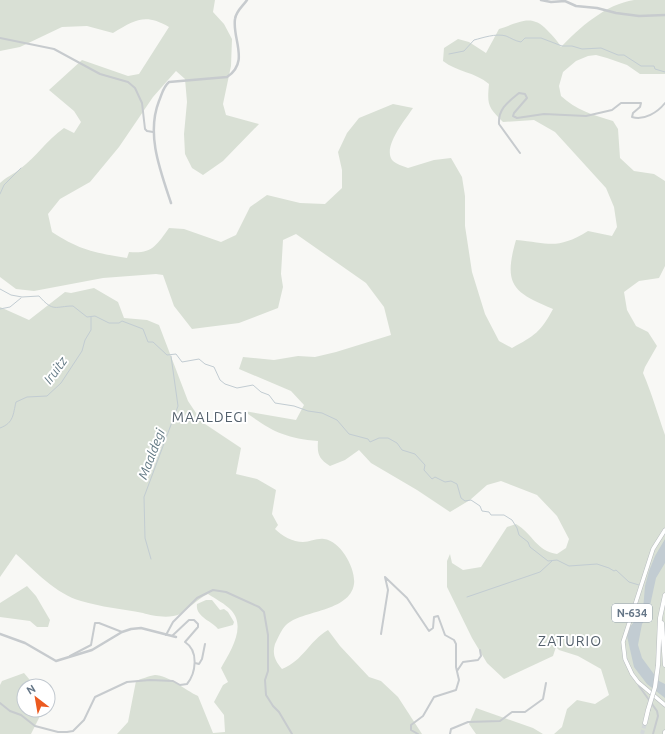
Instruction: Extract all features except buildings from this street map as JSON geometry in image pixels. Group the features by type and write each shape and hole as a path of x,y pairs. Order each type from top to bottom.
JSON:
{"highway":[{"name":"N-634","path":"665,530 653,549 623,642 625,659 628,667 638,682 665,704"},
{"path":"665,595 662,620 665,665"},
{"path":"644,723 655,687 658,665 660,618 665,595"}],"street":[{"path":"171,203 165,185 153,132 155,110 166,84 173,81 227,77 236,68 240,50 236,37 235,18 247,0"},
{"path":"541,0 552,2 566,1 576,6 597,8 616,13 639,16 665,15"},
{"path":"0,38 54,49 96,72 128,82 135,88 142,103 145,129 153,132"},
{"path":"520,153 499,124 499,118 503,107 519,93 525,94 527,98 513,116 517,118 544,114 586,116 612,110 621,103 638,102 641,103 640,106 633,113 632,117 644,118 654,113 665,103"},
{"path":"382,634 388,590 385,577 407,598 429,631 433,628 434,617 438,616 445,635 454,640 456,644 457,671 459,680 456,690 434,697 422,716 411,725 412,730 418,734"},
{"path":"166,635 173,622 197,598 213,590 226,592 259,607 264,612 268,635 268,671 265,680 266,695 279,712 292,734"},
{"path":"0,634 25,643 52,660 59,660 92,650 122,632 141,628 174,637 185,622 189,620 194,620 198,627 185,642 192,649 196,663 190,680 184,685 170,680 133,680 100,694 92,702 84,720 70,732 58,732 35,726 21,715 10,711 0,703"},
{"path":"68,657 91,645 95,623 99,623 122,632"},
{"path":"196,663 201,662 205,644"},
{"path":"457,671 463,662 478,660 481,656 480,650"},
{"path":"638,682 639,686 657,711 658,716 653,734"},
{"path":"450,734 451,729 468,722 496,722 512,712 525,712 543,699 546,683"}],"shaded area":[{"path":"0,0 215,0 213,12 224,24 232,39 231,66 223,104 226,115 259,124 223,161 203,175 192,168 185,154 184,134 187,102 185,79 176,71 153,97 119,147 90,182 60,199 48,214 52,232 79,247 127,258 129,252 143,252 153,248 169,228 184,229 221,242 236,235 250,207 267,195 300,203 325,204 342,188 342,170 338,152 347,133 359,118 393,104 413,108 400,126 392,141 390,155 394,162 408,168 434,160 451,158 462,177 465,196 465,226 472,272 485,314 499,341 512,348 536,333 545,323 553,309 520,292 515,285 511,277 511,267 512,255 516,240 553,244 561,243 588,231 612,236 617,227 614,207 606,188 555,132 534,120 503,122 491,109 488,97 489,84 478,77 448,65 443,61 444,48 458,39 469,42 486,53 499,29 524,21 536,22 541,25 553,36 561,47 576,32 613,6 634,0 665,0 665,74 640,74 627,65 596,55 588,56 576,61 563,72 559,86 561,96 573,105 592,114 613,121 618,129 620,158 634,171 654,174 665,181 665,266 659,278 639,281 624,292 627,310 636,326 648,332 657,346 643,373 665,435 665,734 554,734 562,727 567,709 577,700 595,704 609,695 601,669 578,656 559,650 556,647 553,656 504,679 487,663 472,638 447,587 447,561 450,554 452,563 463,570 481,567 507,527 516,524 527,532 539,546 550,552 557,554 566,548 569,539 557,516 537,495 501,481 487,485 470,500 450,512 417,490 371,463 359,450 345,460 330,466 323,461 320,456 318,441 296,438 278,432 262,424 244,411 296,420 304,405 291,391 239,369 243,357 274,360 298,356 315,357 391,335 384,307 366,283 296,234 283,240 281,274 283,287 278,308 239,323 192,329 174,306 163,275 156,274 103,278 34,291 16,289 0,277 0,183 18,171 64,128 74,133 81,122 74,111 49,90 82,60 128,76 139,74 169,27 147,19 134,22 113,33 87,26 62,27 20,47 0,51"},
{"path":"94,288 118,302 124,318 147,320 159,325 188,401 202,422 241,448 236,474 257,479 276,490 272,514 278,525 275,529 284,536 299,542 321,539 330,541 341,550 350,564 353,571 354,584 351,593 344,600 335,605 293,620 283,629 275,644 274,651 276,660 282,669 296,661 315,640 328,630 340,646 369,677 381,681 398,697 422,734 117,734 128,722 136,681 155,675 165,677 198,696 213,733 225,732 224,715 214,702 223,685 228,682 221,668 232,647 237,632 236,617 231,610 208,594 200,598 180,614 166,617 81,601 72,598 54,588 16,554 0,577 0,307 29,320 65,292 71,293"},
{"path":"665,539 665,563 656,578 648,615 642,624 638,645 642,658 659,681 665,684 665,698 647,684 634,667 627,636 630,627 643,610 645,586 649,571 655,556"},
{"path":"27,586 36,596 50,620 48,627 37,627 30,621 0,617 0,603"},
{"path":"206,600 212,600 220,610 224,609 228,612 234,622 233,625 218,629 201,616 197,608 197,604"},
{"path":"24,673 28,678 16,678 16,718 39,718 31,734 0,734 0,685 2,681"},
{"path":"476,708 533,728 543,734 476,734 469,724"}],"waterway":[{"path":"449,54 464,51 474,40 489,36 502,35 521,42 525,38 541,38 562,46 572,46 582,49 601,48 618,55 624,55 641,66 654,66 655,69 665,72"},
{"path":"0,194 4,185 21,168"},
{"path":"0,289 11,295 22,297 39,296 52,307 73,306 87,317 95,316 109,323 119,323 122,321 143,329 148,342 153,342 167,355 176,354 182,362 199,359 205,364 214,367 220,380 225,384 237,388 253,385 261,392 269,395 275,403 322,413 337,420 349,434 368,439 370,442 379,438 388,438 397,443 402,450 415,454 425,465 424,470 432,479 435,477 445,482 451,481 457,484 461,498 465,501 471,500 480,506 482,511 489,512 491,515 504,515 512,520 519,535 528,542 530,547 548,561 557,560 569,566 597,564 614,571 616,570 629,582 639,585"},
{"path":"0,309 10,307 21,298"},
{"name":"Iruitz","path":"0,428 8,424 12,418 16,402 27,397 47,396 61,383 82,351 85,340 91,330 91,317"},
{"name":"Maaldegi","path":"151,559 145,538 144,497 178,406 171,356"},
{"path":"467,597 540,572 552,561"}],"tunnel":[{"path":"642,734 645,723"}],"district":[{"name":"MAALDEGI","path":"210,417"},
{"name":"ZATURIO","path":"570,641"}]}
